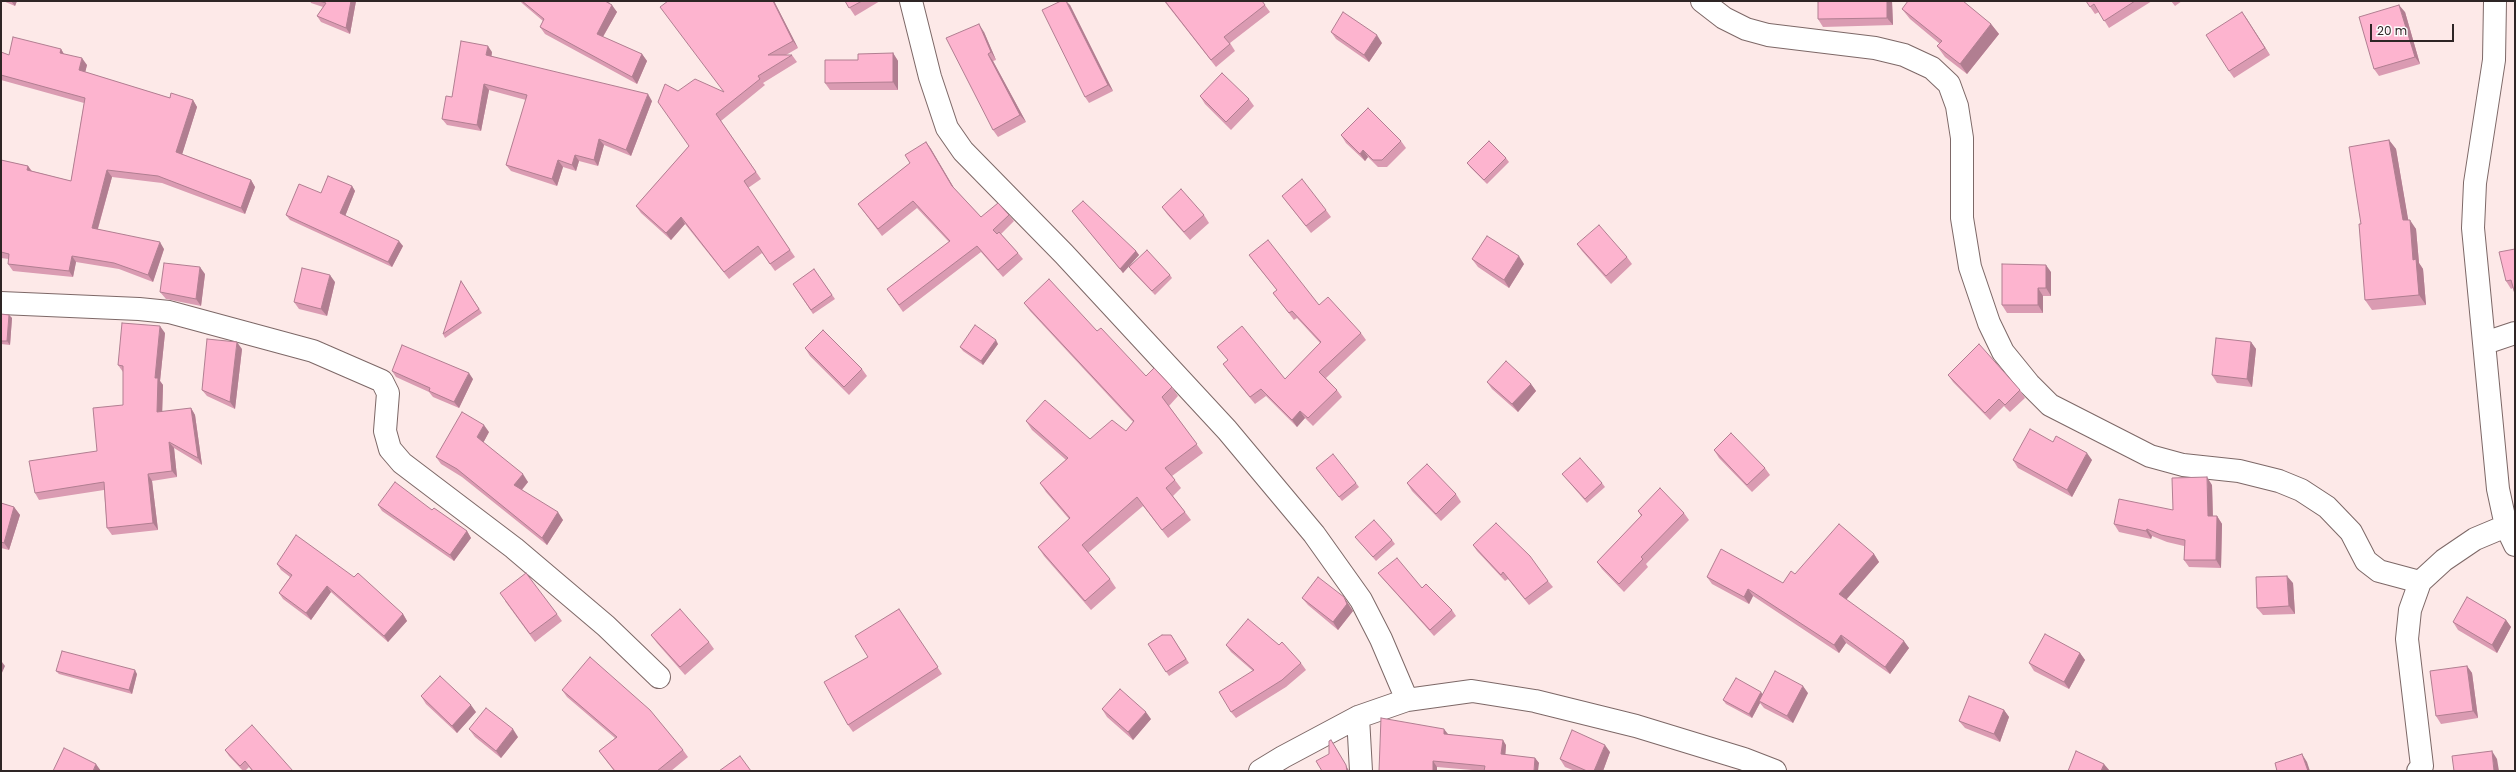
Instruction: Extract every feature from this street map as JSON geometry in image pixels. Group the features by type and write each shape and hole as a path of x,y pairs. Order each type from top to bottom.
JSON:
{"street":[{"path":"911,1 930,77 947,128 959,145 983,173 1075,266 1227,430 1314,534 1361,600 1381,639 1407,700"},
{"path":"1702,1 1724,18 1746,29 1768,35 1875,48 1904,54 1932,68 1949,84 1957,106 1962,138 1962,218 1970,267 1989,323 2003,352 2029,384 2050,405 2150,456 2183,465 2239,471 2279,481 2301,490 2327,507 2350,532 2366,561 2379,571 2420,582"},
{"path":"2421,769 2407,639 2410,610 2420,582 2444,560 2475,539 2511,535 2498,489 2473,228 2475,182 2494,60 2495,1"},
{"path":"1,303 139,309 170,312 313,351 382,381 388,393 385,431 390,449 402,462 514,548 606,626 659,677"},
{"path":"2485,343 2515,333"},
{"path":"1260,771 1283,756 1358,717 1407,700 1472,691 1535,701 1636,726 1744,759 1775,771"},
{"path":"1358,717 1361,771"}],"building":[{"path":"319,1 351,1 346,28 317,16 326,3"},
{"path":"522,1 605,1 612,5 597,34 642,54 632,77 540,27 544,19"},
{"path":"668,1 773,1 793,41 768,55 792,55 758,76 760,79 716,114 756,172 744,181 790,250 770,264 758,246 724,272 681,217 666,233 636,206 689,146 658,102 665,84 678,91 695,79 724,92 660,7"},
{"path":"845,1 862,1 849,8"},
{"path":"1061,1 1066,1 1108,85 1085,97 1042,10"},
{"path":"1165,1 1262,1 1265,5 1224,37 1230,44 1211,60"},
{"path":"1818,1 1887,1 1887,18 1818,19"},
{"path":"1908,1 1963,1 1991,24 1960,64 1937,46 1942,41 1902,9"},
{"path":"2086,1 2135,1 2104,21 2094,4 2090,7"},
{"path":"2399,5 2415,57 2374,69 2359,17"},
{"path":"1343,12 1377,35 1364,55 1331,32"},
{"path":"2242,12 2265,48 2229,71 2206,35"},
{"path":"979,24 991,52 988,54 1020,115 993,130 946,38"},
{"path":"13,37 61,49 60,53 82,58 79,70 170,98 171,93 193,100 176,152 251,180 241,208 158,176 107,170 92,228 160,242 148,275 114,263 72,256 69,271 8,264 9,254 1,252 1,160 28,166 27,170 71,181 85,98 1,75 1,52 9,55"},
{"path":"461,41 488,46 486,55 648,94 626,150 599,139 594,160 575,155 572,165 558,160 552,179 506,165 527,95 484,84 477,125 442,119 446,96 452,97"},
{"path":"893,53 893,82 825,83 825,60 858,60 858,54"},
{"path":"1222,73 1249,99 1226,122 1200,96"},
{"path":"1368,108 1401,141 1382,160 1373,160 1363,150 1360,154 1341,135"},
{"path":"2389,140 2403,220 2410,220 2413,260 2416,259 2419,295 2365,300 2359,224 2361,224 2349,147"},
{"path":"1489,141 1506,158 1484,180 1467,163"},
{"path":"926,142 952,186 981,217 998,203 1009,215 993,230 997,234 999,232 1018,253 998,270 977,246 899,305 887,289 950,241 913,201 878,229 858,204 910,163 905,155"},
{"path":"328,176 352,186 340,213 399,241 388,262 286,215 299,184 321,193"},
{"path":"1302,179 1326,210 1306,226 1282,196"},
{"path":"1181,189 1204,215 1184,232 1162,207"},
{"path":"1083,201 1136,251 1120,269 1072,211"},
{"path":"1599,225 1627,257 1606,276 1577,244"},
{"path":"1487,236 1519,256 1504,280 1472,259"},
{"path":"1268,240 1319,305 1328,297 1361,333 1319,372 1337,390 1308,418 1300,411 1292,420 1261,389 1250,397 1223,364 1228,360 1217,347 1242,326 1285,379 1321,342 1292,311 1289,313 1273,293 1277,290 1249,255"},
{"path":"2515,249 2515,294 2511,280 2506,281 2499,252"},
{"path":"1147,250 1170,275 1152,291 1129,267"},
{"path":"164,263 200,267 196,299 160,292"},
{"path":"2002,264 2046,265 2046,288 2038,288 2038,305 2002,305"},
{"path":"302,268 330,275 321,309 294,302"},
{"path":"814,269 832,295 811,310 793,284"},
{"path":"1049,279 1097,331 1101,328 1146,376 1154,368 1172,387 1162,397 1197,444 1165,468 1175,480 1166,488 1185,512 1162,530 1137,497 1082,545 1110,579 1085,601 1038,547 1070,518 1040,483 1068,458 1026,421 1045,400 1090,439 1112,420 1126,431 1134,421 1024,303"},
{"path":"461,281 479,309 443,334"},
{"path":"1,314 9,315 7,341 1,341"},
{"path":"122,323 160,326 155,378 158,378 157,412 191,408 198,458 169,442 172,471 148,474 153,523 107,528 104,482 35,493 29,461 97,451 93,408 123,405 123,366 118,365"},
{"path":"975,325 996,340 981,361 960,347"},
{"path":"823,330 862,369 844,387 805,348"},
{"path":"2216,338 2251,342 2247,379 2212,375"},
{"path":"207,339 237,342 230,402 202,390"},
{"path":"1979,344 2020,390 2005,405 1999,399 1985,413 1948,375"},
{"path":"402,345 469,373 454,402 429,391 430,388 392,371"},
{"path":"1506,361 1531,384 1512,404 1487,382"},
{"path":"462,412 484,425 477,437 523,474 514,485 558,512 542,538 457,469 436,457"},
{"path":"2030,429 2053,442 2056,436 2087,453 2067,490 2013,460"},
{"path":"1731,433 1765,468 1747,485 1714,450"},
{"path":"1333,454 1356,483 1339,497 1316,468"},
{"path":"1580,458 1602,483 1585,499 1562,474"},
{"path":"1427,464 1456,494 1436,514 1407,483"},
{"path":"2207,477 2208,516 2217,516 2216,560 2184,560 2185,540 2161,535 2147,529 2146,531 2114,524 2119,499 2173,510 2172,478"},
{"path":"395,482 432,510 434,508 467,531 450,555 378,505"},
{"path":"1660,488 1684,513 1641,557 1643,559 1619,584 1597,562 1642,515 1638,511"},
{"path":"1,503 14,507 4,543 1,542"},
{"path":"1374,520 1392,540 1373,557 1355,537"},
{"path":"1496,523 1530,556 1548,581 1525,599 1503,572 1501,575 1473,545"},
{"path":"1839,524 1874,554 1839,594 1904,641 1885,667 1841,635 1834,645 1748,589 1744,597 1707,577 1721,549 1783,583 1791,571 1795,574"},
{"path":"296,535 354,577 358,573 403,614 384,636 327,586 306,613 279,593 292,575 277,564"},
{"path":"1397,558 1422,588 1426,584 1452,610 1430,630 1378,573"},
{"path":"526,573 557,614 530,634 500,593"},
{"path":"2287,576 2289,606 2257,608 2256,577"},
{"path":"1318,577 1344,597 1347,604 1333,622 1302,598"},
{"path":"2467,597 2506,620 2492,645 2453,622"},
{"path":"680,609 709,642 680,667 651,635"},
{"path":"899,609 938,667 848,725 824,682 868,657 855,636"},
{"path":"1248,619 1279,645 1282,642 1301,663 1282,680 1231,712 1219,692 1254,670 1226,645"},
{"path":"2045,634 2080,653 2064,682 2029,663"},
{"path":"1162,635 1171,635 1186,659 1166,672 1148,644"},
{"path":"62,651 135,670 129,690 56,671"},
{"path":"590,657 650,710 683,750 657,771 615,771 599,751 617,737 562,690"},
{"path":"2467,666 2473,711 2436,716 2430,671"},
{"path":"1775,671 1803,686 1787,716 1759,701"},
{"path":"440,676 471,705 452,726 421,696"},
{"path":"1736,678 1761,692 1749,714 1723,700"},
{"path":"1120,689 1146,712 1128,732 1102,709"},
{"path":"1969,696 2004,710 1994,734 1959,721"},
{"path":"486,708 513,729 496,751 469,729"},
{"path":"1381,718 1444,729 1444,734 1503,740 1501,754 1535,758 1534,771 1484,771 1485,766 1433,761 1433,771 1379,771"},
{"path":"252,725 293,771 253,771 245,761 240,766 225,750"},
{"path":"1572,730 1605,745 1594,771 1587,771 1560,759"},
{"path":"1331,740 1346,765 1347,771 1322,771 1316,761 1329,754 1329,741"},
{"path":"64,748 96,764 93,771 53,771"},
{"path":"2076,751 2104,764 2101,771 2068,771"},
{"path":"2492,751 2494,771 2454,771 2452,756"},
{"path":"2302,754 2308,771 2277,771 2275,763"},
{"path":"740,756 751,771 719,771"}]}
